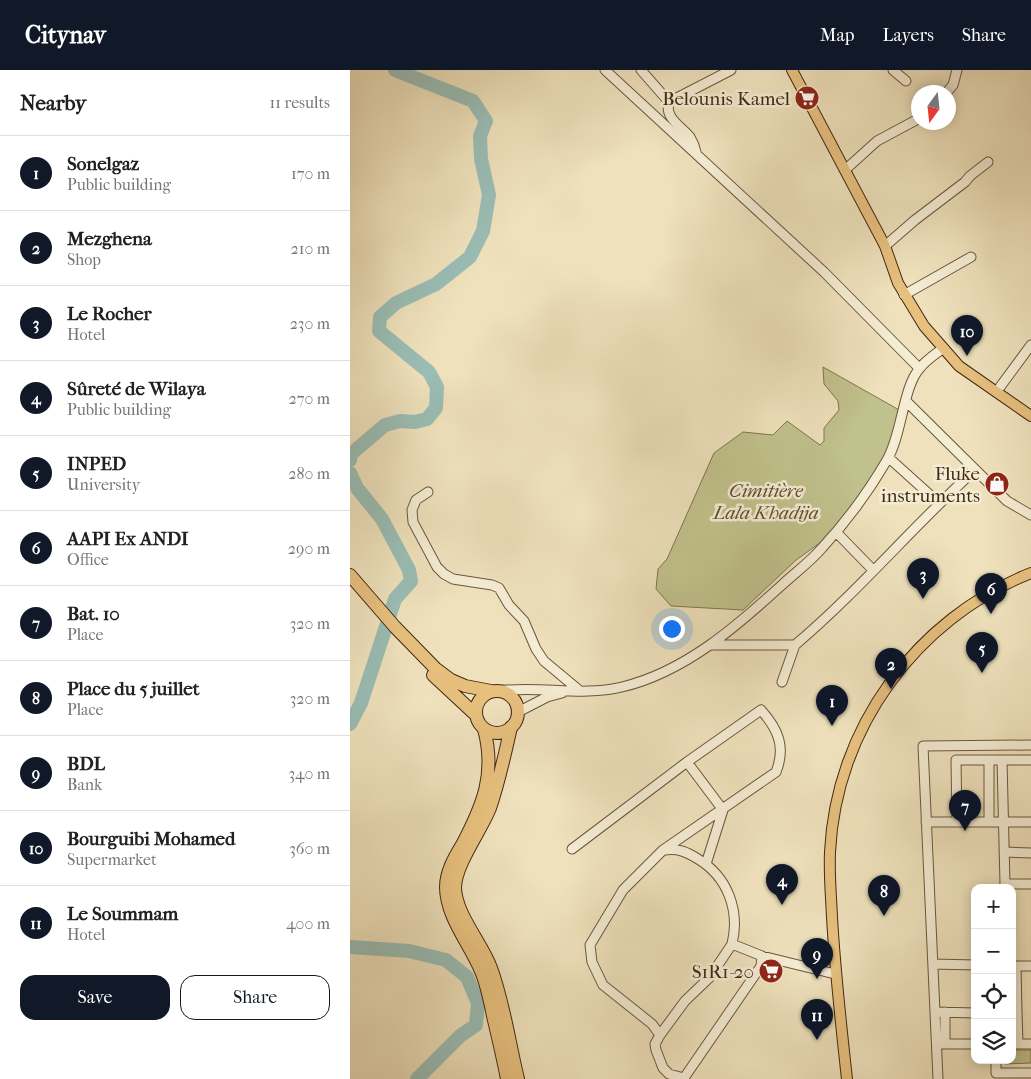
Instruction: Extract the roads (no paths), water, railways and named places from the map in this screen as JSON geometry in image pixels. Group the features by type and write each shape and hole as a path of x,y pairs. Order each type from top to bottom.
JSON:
{"highway":[{"path":"350,575 378,614"},
{"path":"350,588 378,614 428,671 476,715"},
{"path":"393,630 443,675 465,686 504,692 514,700 518,712 511,727 497,788 489,810 458,872 455,890 461,910 486,956 493,974 518,1079"},
{"path":"494,691 480,698 476,709 477,720 484,729 488,743 490,759 487,787 475,820 448,872 446,886 448,903 482,972 507,1079"},
{"path":"484,729 498,732 505,731 511,727"}],"main road":[{"path":"792,70 885,246 904,295 924,326 965,370 1031,416"},
{"path":"947,352 1031,409"},
{"path":"847,1079 835,974 830,852 834,816 853,749 887,686 913,653 938,629 994,590 1031,573"}],"street":[{"path":"605,70 824,272 919,368"},
{"path":"641,70 669,102"},
{"path":"669,102 731,70"},
{"path":"894,70 906,81"},
{"path":"954,85 957,70"},
{"path":"669,102 669,115 691,138 697,155"},
{"path":"845,170 877,141 911,123"},
{"path":"885,246 988,162"},
{"path":"904,295 972,257"},
{"path":"1000,387 1028,358 1031,345"},
{"path":"518,712 547,697 568,692 600,691 623,687 643,680 686,661 759,606 820,550 863,497 889,458 900,428 912,381 919,368 947,352"},
{"path":"906,401 1007,501 1031,515"},
{"path":"889,458 939,503"},
{"path":"782,682 795,645 827,618 939,503 974,470"},
{"path":"428,492 416,500 411,516 440,571 453,579 492,585 499,588 509,605 526,624 540,656 550,667 580,691"},
{"path":"836,532 873,570"},
{"path":"710,644 795,645"},
{"path":"494,691 546,689 568,692"},
{"path":"572,849 687,762 761,710 773,723 778,736 781,758 776,772 663,850 623,890 590,945 592,962 603,985 652,1024 660,1035"},
{"path":"938,1079 941,1044 940,1012 933,964 923,746 1031,746"},
{"path":"957,822 956,760 1031,760"},
{"path":"989,760 989,822"},
{"path":"1002,760 1005,884 1031,884"},
{"path":"687,762 723,810"},
{"path":"706,864 723,810"},
{"path":"926,822 1031,822"},
{"path":"663,850 680,850 706,864 721,879 728,891 734,915 732,944 710,977 685,1001 655,1044 663,1068 669,1074 684,1078 761,966 762,956"},
{"path":"1004,852 1031,852"},
{"path":"732,944 762,956 835,974"},
{"path":"933,964 971,965"},
{"path":"1016,966 1031,966"},
{"path":"940,1012 971,1013"},
{"path":"941,1044 971,1044"},
{"path":"1016,1044 1031,1044"},
{"path":"996,1076 1031,1073"}],"waterway":[{"path":"350,460 351,454 385,425 400,421 415,422 427,419 436,408 437,387 429,372 379,331 380,317 396,303 436,284 470,257 483,231 489,195 481,159 480,136 486,121 473,101 395,70"},
{"path":"350,473 357,488 382,519 409,570 411,581 395,599 361,703 350,724"},
{"path":"350,947 409,951 446,960 467,977 478,1003 476,1025 460,1036 417,1079"}],"place":[{"name":"Belounis Kamel","path":"807,98"},
{"name":"Bourguibi Mohamed","path":"967,356"},
{"name":"Fluke instruments","path":"997,484"},
{"name":"Le Rocher","path":"923,599"},
{"name":"AAPI Ex ANDI","path":"991,614"},
{"name":"INPED","path":"982,673"},
{"name":"Mezghena","path":"891,689"},
{"name":"Sonelgaz","path":"832,726"},
{"name":"Bat. 10","path":"965,831"},
{"name":"Sûreté de Wilaya","path":"782,905"},
{"name":"Place du 5 juillet","path":"884,916"},
{"name":"S1R1-20","path":"771,971"},
{"name":"BDL","path":"817,979"},
{"name":"Le Soummam","path":"817,1040"}],"park label":[{"name":"Cimitière Lala Khadija","path":"766,501"}]}
